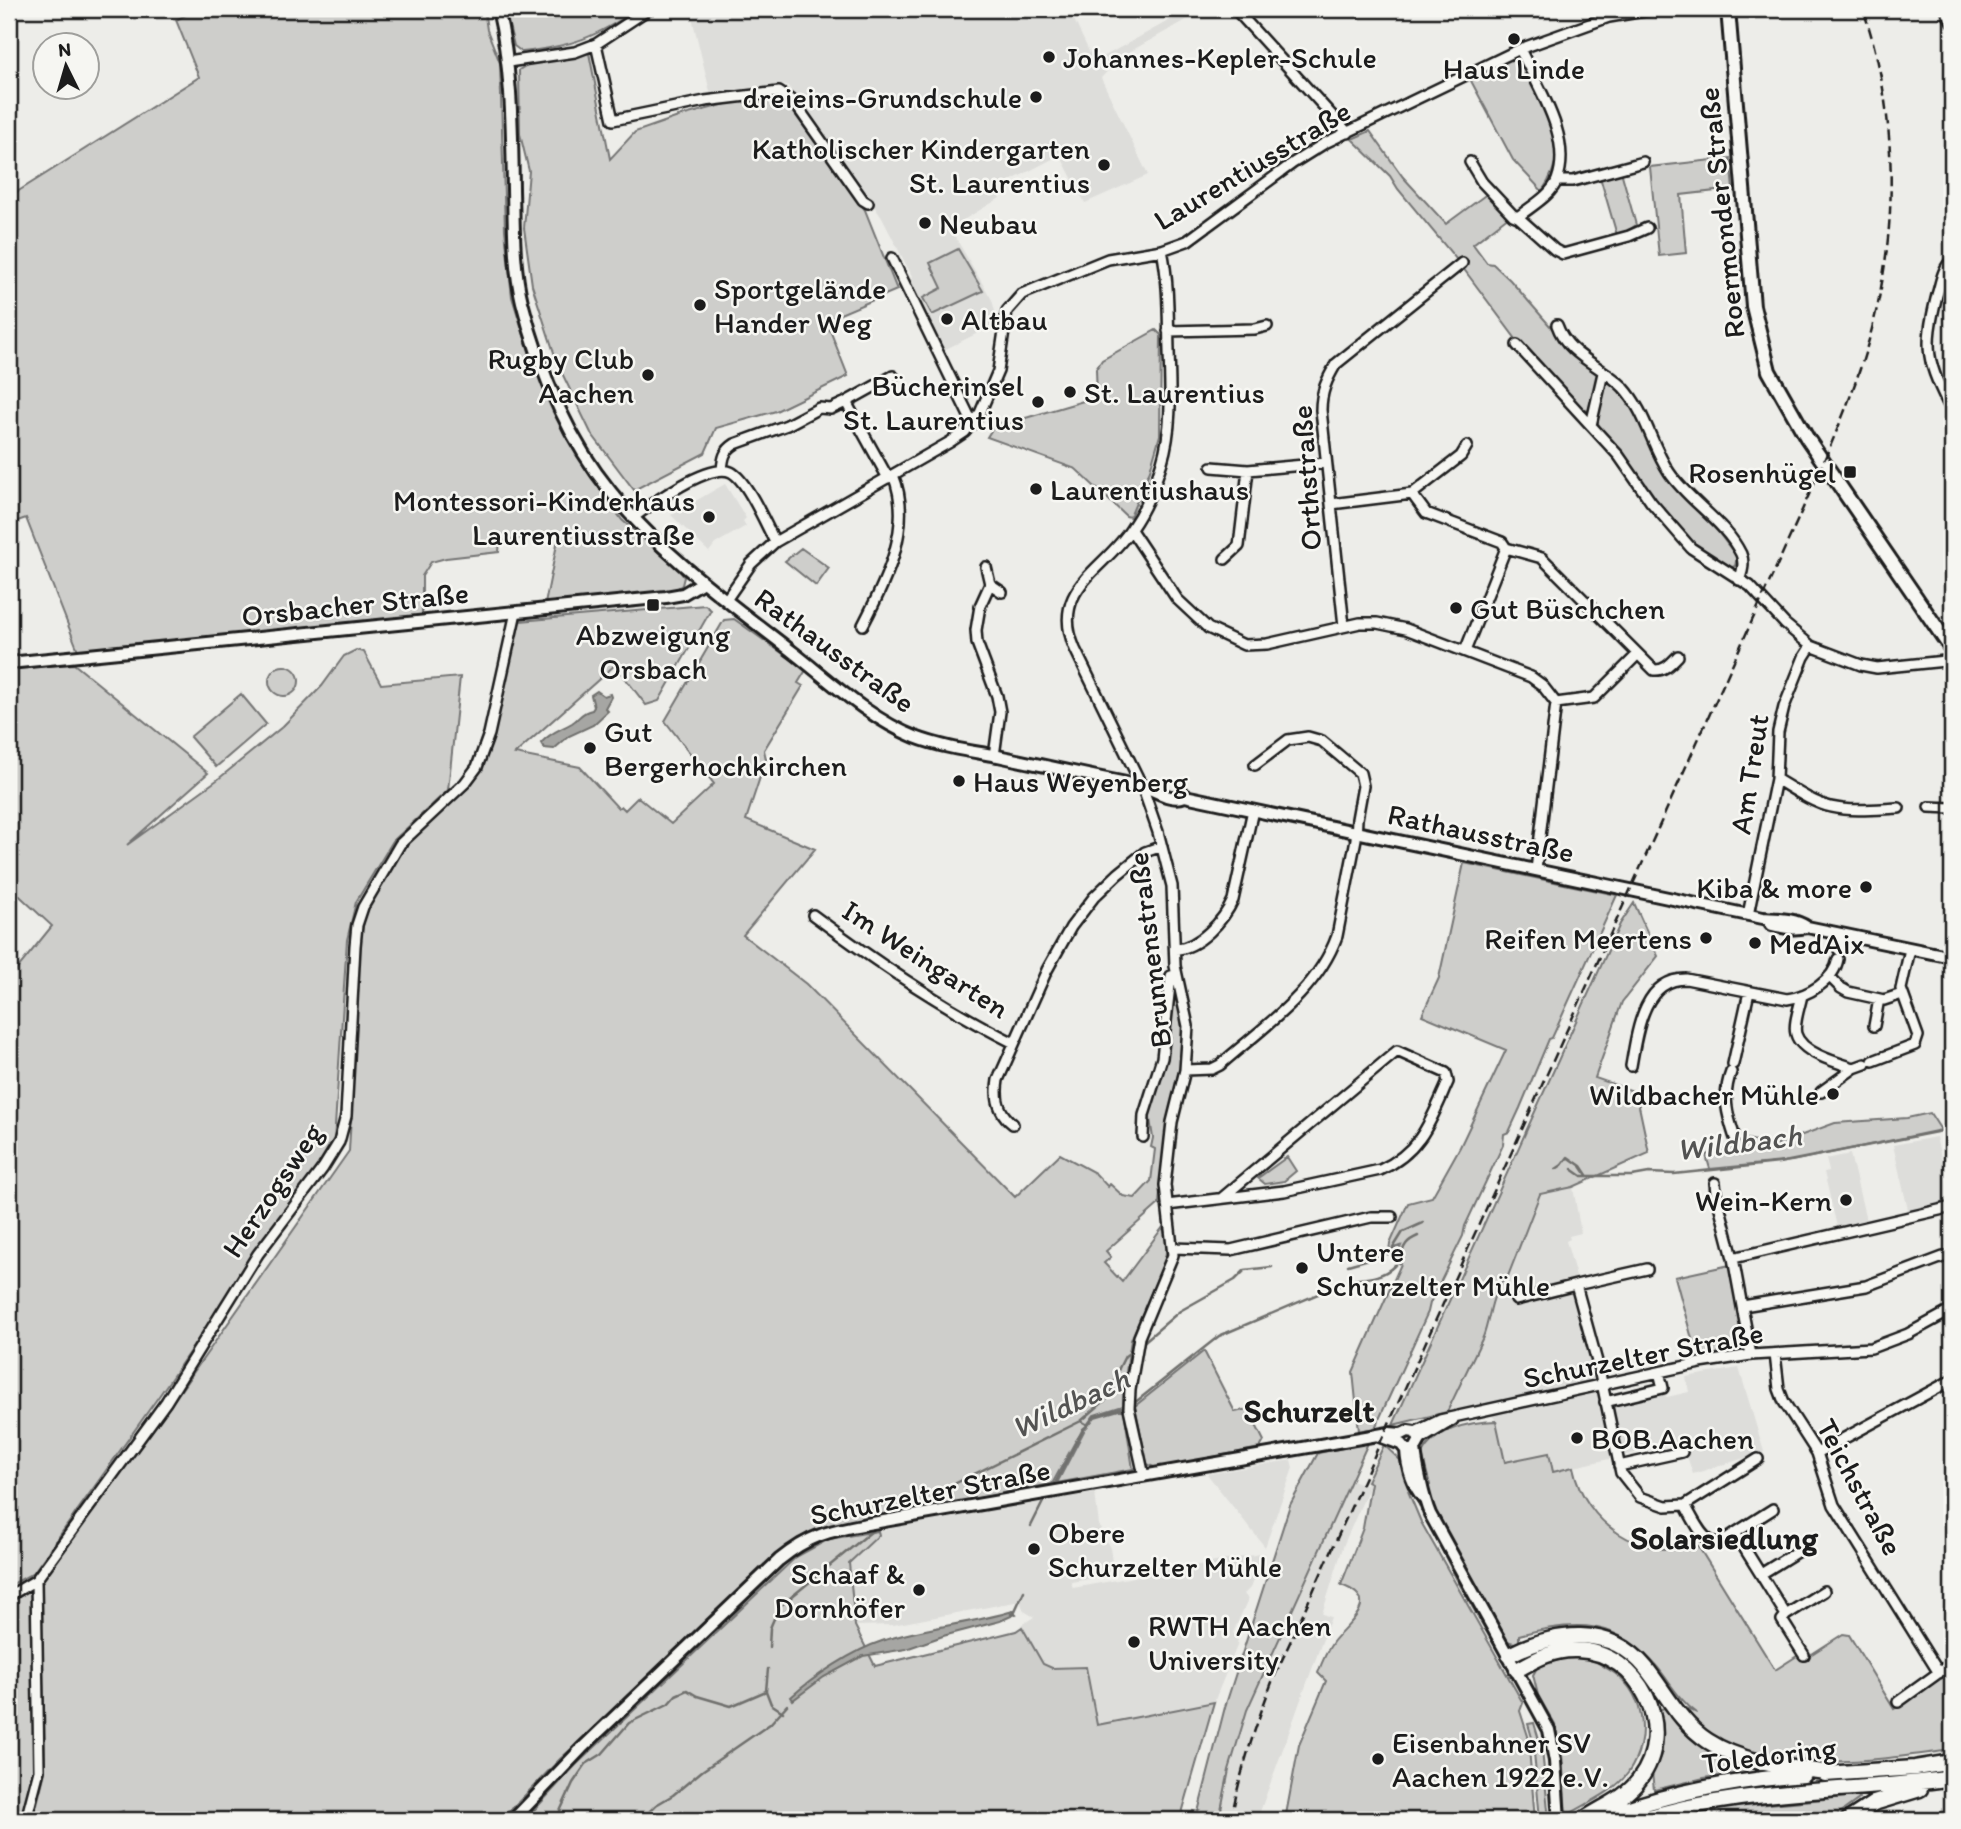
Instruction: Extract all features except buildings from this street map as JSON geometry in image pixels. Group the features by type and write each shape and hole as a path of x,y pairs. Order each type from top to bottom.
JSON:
{"highway":[{"path":"1509,1655 1551,1638 1576,1636 1603,1640 1626,1650 1636,1658 1679,1715 1696,1732 1716,1746 1739,1757 1759,1762 1832,1773"},
{"path":"1517,1670 1539,1657 1556,1652 1589,1651 1620,1664 1645,1692 1652,1711 1655,1733 1652,1754 1644,1772 1627,1793 1583,1820"},
{"name":"Toledoring","path":"1595,1820 1655,1800 1713,1786 1774,1777 1914,1768 1952,1762"},
{"path":"1848,1820 1861,1810 1888,1798 1952,1779"},
{"name":"Toledoring","path":"1640,1820 1685,1807 1744,1796 1952,1779"}],"main road":[{"name":"Roermonder Straße","path":"1728,9 1753,306 1766,363 1778,390 1808,438 1952,650"}],"street":[{"name":"Rathausstraße","path":"498,9 508,62 512,115 514,238 522,299 536,348 562,415 594,469 634,517 704,582 862,706 896,728 939,744 1182,792 1185,796 1767,919 1772,925 1783,928 1795,930 1807,927 1952,957"},
{"path":"508,62 575,51 596,44 649,9"},
{"name":"Laurentiusstraße","path":"726,600 751,564 775,542 950,442 973,424 998,371 1007,311 1015,300 1047,283 1108,259 1162,250 1187,241 1293,163 1348,132 1520,49 1609,18 1656,9"},
{"path":"1239,10 1348,132"},
{"path":"1947,12 1952,22"},
{"path":"596,44 613,120 705,102 779,92 793,102 863,200 868,203"},
{"path":"1518,217 1550,191 1557,181 1561,155 1557,129 1520,49"},
{"path":"1470,162 1482,182 1513,215 1563,254 1629,236 1647,228"},
{"path":"1557,181 1573,181 1643,162"},
{"name":"Brunnenstraße","path":"1144,1476 1129,1404 1139,1337 1170,1266 1173,1248 1165,1185 1172,1122 1185,1070 1188,1026 1176,975 1173,894 1146,787 1075,649 1069,629 1071,603 1076,589 1131,530 1153,487 1167,442 1170,406 1167,273 1162,250"},
{"path":"892,258 973,424"},
{"path":"1952,260 1943,272 1927,343 1930,363 1952,412"},
{"name":"Orthstraße","path":"1343,626 1321,397 1336,364 1462,263"},
{"path":"1557,325 1559,332 1580,356 1622,386 1641,411 1669,472 1729,536 1740,552 1743,571 1739,580"},
{"path":"1168,331 1255,329 1267,326"},
{"path":"1517,345 1619,456 1651,502 1691,548 1750,586 1785,624 1811,646 1861,665 1877,668 1952,659"},
{"path":"1591,425 1603,373"},
{"path":"722,470 727,449 735,444 787,425 818,408 831,409 893,376"},
{"path":"846,402 891,476 902,504 902,519 884,584 863,625"},
{"path":"1331,504 1412,494 1461,456 1467,446"},
{"path":"1212,467 1248,470 1326,464"},
{"path":"634,517 708,472 722,470 731,472 740,480 775,542"},
{"path":"1226,559 1239,546 1248,470"},
{"path":"1412,494 1426,513 1502,542 1506,548 1542,558 1654,670 1660,671 1678,656"},
{"path":"1131,530 1177,599 1208,628 1224,638 1254,646 1360,622 1393,625 1531,677 1556,703 1536,870"},
{"path":"1465,651 1506,548"},
{"path":"986,567 990,584 980,606 976,630 977,643 993,684 1000,712 994,755"},
{"name":"Orsbacher Straße","path":"9,663 666,597 683,594 704,582"},
{"path":"990,584 1002,592"},
{"name":"Herzogsweg","path":"9,1596 36,1580 166,1402 258,1254 323,1168 338,1142 346,1116 355,946 357,925 363,907 400,844 465,783 477,767 489,734 516,612"},
{"name":"Am Treut","path":"1748,915 1776,779 1778,732 1784,707 1811,646"},
{"path":"1556,703 1594,698 1638,654"},
{"path":"1185,1070 1212,1069 1220,1065 1311,984 1321,970 1337,936 1356,832 1362,779 1353,766 1322,741 1308,737 1288,740 1255,765"},
{"path":"1776,779 1803,796 1831,807 1864,810 1899,808"},
{"path":"1929,807 1952,808"},
{"path":"1175,949 1191,945 1221,919 1229,908 1253,810"},
{"name":"Im Weingarten","path":"1013,1124 1001,1111 996,1091 998,1080 1055,954 1079,915 1094,897 1145,852 1162,846"},
{"name":"Im Weingarten","path":"813,915 887,969 943,1005 1014,1043"},
{"path":"1630,1066 1637,1035 1651,996 1661,985 1672,979 1686,978 1779,999 1796,998 1834,972 1843,935"},
{"path":"1821,1092 1854,1068 1915,1045 1918,1037 1901,989 1910,949"},
{"path":"1143,1137 1144,1115 1162,1058 1171,976 1176,975"},
{"path":"1830,977 1848,992 1884,1000 1902,994"},
{"path":"1735,1138 1725,1107 1726,1086 1749,992"},
{"path":"1802,995 1797,1037 1804,1045 1830,1061 1854,1068"},
{"path":"1874,1026 1878,999"},
{"path":"1167,1205 1222,1198 1311,1186 1380,1170 1394,1164 1414,1147 1422,1136 1448,1082 1446,1073 1397,1051 1222,1198"},
{"path":"1716,1183 1751,1356"},
{"path":"1733,1258 1952,1207"},
{"path":"1173,1248 1231,1250 1371,1217 1392,1217"},
{"path":"1743,1307 1866,1286 1952,1257"},
{"path":"1516,1300 1647,1269"},
{"path":"1576,1286 1602,1385 1619,1466 1626,1482 1640,1497 1666,1506 1685,1505 1758,1459"},
{"name":"Schurzelter Straße","path":"513,1820 582,1748 779,1560 800,1543 814,1536 867,1524 1379,1436 1410,1442 1433,1422 1660,1372 1751,1356 1871,1348 1908,1334 1952,1310"},
{"name":"Teichstraße","path":"1775,1354 1776,1373 1784,1402 1816,1452 1834,1505 1940,1672"},
{"path":"1605,1402 1663,1388 1660,1372"},
{"path":"1816,1452 1952,1380"},
{"path":"1410,1442 1423,1486 1424,1499 1450,1553 1544,1718 1552,1741 1559,1819"},
{"path":"1619,1466 1682,1452"},
{"path":"1685,1505 1706,1539 1712,1543 1719,1543 1773,1509"},
{"path":"1735,1533 1786,1615"},
{"path":"1761,1574 1798,1551"},
{"path":"26,1820 39,1770 36,1580"},
{"path":"1804,1654 1782,1620 1824,1591"},
{"path":"1898,1702 1952,1663"}],"shaded area":[{"path":"197,9 484,9 487,30 500,63 505,230 512,297 532,361 564,433 588,473 622,520 679,570 684,577 682,585 675,590 545,604 559,534 500,541 499,552 431,562 422,576 422,617 79,653 26,518 9,524 9,197 199,77 176,20"},
{"path":"505,9 637,9 582,39 555,47 522,52 514,46"},
{"path":"690,9 1069,9 1094,62 1190,9 1206,9 1122,56 1101,78 1148,175 1085,203 1060,155 995,189 1000,198 950,228 992,300 998,323 942,351 908,281 913,278 882,218 787,85 711,96"},
{"name":"Sportgelände Hander Weg","path":"589,53 610,159 635,132 726,104 771,97 783,98 865,210 897,290 826,320 848,376 776,411 716,428 705,453 634,490 591,433 558,365 532,285 524,228 529,171 520,134 519,70 527,65"},
{"path":"1518,56 1549,122 1555,144 1554,166 1542,191 1513,160 1470,79"},
{"path":"1370,131 1403,177 1446,224 1488,193 1509,216 1473,244 1487,263 1493,264 1510,280 1578,358 1617,389 1637,414 1666,476 1705,515 1737,557 1735,566 1730,568 1692,545 1601,431 1596,418 1589,411 1580,409 1519,343 1390,176 1352,139"},
{"path":"1730,158 1733,189 1681,195 1686,253 1659,256 1650,167"},
{"path":"1621,171 1636,225 1617,235 1600,177"},
{"path":"958,249 983,291 932,315 923,298 942,288 930,263"},
{"path":"1156,330 1161,335 1160,435 1150,470 1130,517 1076,469 987,437 996,423 1012,422 1097,397 1096,369 1102,360"},
{"name":"Montessori-Kinderhaus Laurentiusstraße","path":"725,484 746,518 743,521 746,526 715,544 709,552 671,515"},
{"path":"801,548 829,568 816,586 785,561"},
{"path":"705,605 711,610 659,701 646,705 615,665 515,754 580,767 618,808 621,806 625,810 638,797 671,824 714,784 665,721 724,620 734,619 806,670 798,683 803,686 764,750 766,759 746,820 815,849 743,935 806,984 1015,1197 1060,1154 1095,1173 1108,1187 1110,1184 1123,1196 1135,1198 1151,1181 1155,1149 1151,1147 1153,1138 1149,1113 1165,1058 1173,985 1181,1015 1183,1051 1166,1124 1159,1204 1106,1251 1111,1257 1104,1263 1122,1282 1163,1227 1167,1245 1165,1260 1131,1340 1123,1406 1094,1415 1075,1442 1052,1484 851,1522 798,1538 629,1698 560,1759 501,1820 126,1820 123,1811 98,1820 33,1820 45,1772 41,1581 172,1403 349,1151 361,936 368,900 403,848 480,768 520,621"},
{"path":"356,650 364,652 381,684 460,677 448,790 393,841 356,902 347,940 334,1142 33,1573 9,1586 9,979 52,926 9,886 9,669 74,664 208,773 127,845 217,780 282,727 322,686 344,656"},
{"path":"284,666 290,667 298,675 298,687 290,695 284,696 278,695 270,687 269,681 270,675 278,667"},
{"path":"597,691 604,696 610,694 605,708 608,711 593,725 569,736 554,749 544,748 541,743 548,736 592,710 594,707 591,695"},
{"path":"241,694 266,724 216,767 190,737"},
{"path":"1464,863 1617,895 1552,1038 1549,1039 1509,1132 1504,1134 1503,1145 1375,1428 1359,1431 1353,1372 1401,1264 1395,1261 1401,1246 1389,1250 1390,1244 1408,1203 1432,1197 1460,1147 1506,1050 1422,1015 1439,978"},
{"path":"1634,903 1658,956 1622,1002 1595,1078 1636,1092 1649,1153 1573,1187 1540,1194 1508,1276 1494,1296 1483,1337 1447,1412 1393,1425 1620,924"},
{"path":"1930,1113 1941,1130 1792,1161 1710,1169 1706,1155 1733,1147 1732,1139 1737,1137 1775,1145 1835,1123 1907,1118"},
{"path":"1936,1137 1952,1203 1909,1214 1893,1145"},
{"path":"1850,1154 1867,1224 1838,1231 1824,1172 1829,1171 1826,1159"},
{"path":"1287,1157 1296,1171 1284,1181 1265,1184 1258,1178"},
{"path":"1573,1187 1581,1233 1569,1236 1570,1239 1566,1241 1612,1404 1662,1393 1667,1397 1689,1392 1686,1377 1739,1368 1764,1452 1693,1474 1682,1442 1553,1472 1549,1453 1505,1462 1496,1421 1485,1403 1447,1412 1484,1334 1496,1293 1508,1276 1540,1194"},
{"path":"1730,1265 1744,1347 1740,1350 1697,1357 1675,1277"},
{"path":"1204,1351 1235,1412 1248,1409 1264,1441 1260,1448 1156,1468 1147,1464 1135,1406"},
{"path":"1124,1410 1133,1469 1057,1483 1085,1429 1095,1417"},
{"path":"1496,1421 1505,1462 1549,1453 1553,1472 1573,1467 1579,1487 1590,1506 1619,1534 1656,1548 1698,1546 1775,1670 1800,1654 1804,1659 1843,1634 1849,1635 1894,1709 1950,1672 1952,1750 1833,1762 1771,1758 1743,1751 1718,1740 1696,1724 1678,1704 1697,1713 1681,1698 1658,1668 1643,1652 1611,1632 1577,1626 1559,1627 1519,1635 1519,1644 1504,1638 1439,1522 1427,1487 1430,1485 1422,1454 1435,1438 1454,1428"},
{"path":"1368,1443 1247,1710 1229,1770 1219,1820 1190,1820 1193,1811 1198,1812 1225,1707 1290,1505 1318,1453"},
{"path":"1384,1445 1400,1460 1412,1488 1408,1491 1421,1522 1523,1703 1520,1711 1528,1736 1535,1820 1285,1820 1299,1745 1326,1681 1318,1673 1333,1642 1353,1620 1361,1605 1360,1598 1354,1591 1341,1585 1363,1528 1371,1483 1367,1481"},
{"path":"1291,1460 1293,1468 1265,1547 1207,1474"},
{"path":"1352,1480 1365,1485 1367,1481 1371,1483 1344,1544 1322,1614 1331,1617 1257,1820 1219,1820 1229,1770 1247,1710"},
{"path":"1095,1493 1099,1525 1110,1548 1114,1575 1071,1582 1073,1588 1265,1553 1250,1588 1244,1594 1248,1599 1233,1633 1238,1637 1237,1646 1214,1702 1096,1725 1086,1667 1052,1668 1043,1664 1021,1625 1034,1617 1024,1611 1020,1601 893,1625 855,1626 849,1562 878,1535 878,1531 1001,1507"},
{"path":"1415,1493 1528,1699 1526,1701 1456,1578"},
{"path":"878,1531 879,1535 849,1563 855,1626 875,1666 1016,1631 1022,1627 1043,1664 1052,1668 1086,1667 1097,1725 1214,1702 1180,1820 525,1820 576,1765 796,1557 829,1539"},
{"path":"33,1587 38,1769 25,1820 9,1820 9,1601"},
{"path":"1013,1611 1016,1614 1000,1621 906,1649 863,1656 824,1677 793,1700 791,1697 834,1665 871,1645 915,1632"},
{"path":"1567,1657 1593,1660 1620,1678 1637,1702 1642,1730 1636,1759 1622,1780 1566,1816 1562,1754 1555,1725 1538,1695 1533,1675 1539,1664"},
{"path":"1664,1708 1690,1736 1711,1751 1746,1767 1747,1772 1704,1778 1654,1790 1652,1773 1662,1753 1663,1726 1659,1710"},
{"path":"1534,1723 1542,1750 1549,1820 1540,1820 1533,1741 1528,1724"},
{"path":"1858,1796 1859,1799 1830,1820 1714,1820 1713,1809"}],"waterway":[{"name":"Wildbach","path":"1572,1169 1582,1176 1632,1176 1779,1163 1952,1129"},
{"path":"1556,1169 1568,1157 1581,1166 1587,1175"},
{"path":"1348,1265 1390,1253 1403,1232 1423,1223"},
{"name":"Wildbach","path":"1133,1404 1219,1336 1351,1280 1384,1273 1398,1262 1407,1243 1418,1236"},
{"path":"1140,1345 1180,1311 1235,1280 1245,1270 1272,1267"},
{"name":"Wildbach","path":"890,1516 922,1494 934,1494 1081,1421 1109,1397 1125,1356 1135,1349"},
{"name":"Wildbach","path":"1081,1421 1088,1425 1095,1416 1126,1407"},
{"path":"1054,1485 1083,1429 1088,1425"},
{"path":"1031,1526 1044,1500"},
{"name":"Wildbach","path":"769,1647 770,1628 779,1607 877,1527"},
{"path":"1011,1614 1014,1613 1024,1591"},
{"name":"Wildbach","path":"556,1820 573,1783 586,1764 602,1754 629,1723 668,1704 676,1695 687,1690 697,1696 731,1706 766,1691 768,1669"},
{"path":"766,1691 771,1704 783,1712"},
{"path":"641,1820 656,1805 770,1724 787,1705"}],"railway":[{"path":"1231,1820 1249,1750 1272,1682 1803,508 1860,370 1885,266 1891,179 1884,93 1863,9"}],"place":[{"name":"Haus Linde","path":"1514,39"},
{"name":"Johannes-Kepler-Schule","path":"1049,57"},
{"name":"dreieins-Grundschule","path":"1036,97"},
{"name":"Katholischer Kindergarten St. Laurentius","path":"1104,165"},
{"name":"Neubau","path":"925,223"},
{"name":"Sportgelände Hander Weg","path":"700,305"},
{"name":"Altbau","path":"947,319"},
{"name":"Rugby Club Aachen","path":"648,375"},
{"name":"St. Laurentius","path":"1070,392"},
{"name":"Bücherinsel St. Laurentius","path":"1038,402"},
{"name":"Rosenhügel","path":"1850,472"},
{"name":"Laurentiushaus","path":"1036,489"},
{"name":"Montessori-Kinderhaus Laurentiusstraße","path":"709,517"},
{"name":"Abzweigung Orsbach","path":"653,605"},
{"name":"Gut Büschchen","path":"1456,608"},
{"name":"Gut Bergerhochkirchen","path":"590,748"},
{"name":"Haus Weyenberg","path":"959,781"},
{"name":"Kiba & more","path":"1866,887"},
{"name":"Reifen Meertens","path":"1706,938"},
{"name":"MedAix","path":"1755,943"},
{"name":"Wildbacher Mühle","path":"1833,1094"},
{"name":"Wein-Kern","path":"1846,1200"},
{"name":"Untere Schurzelter Mühle","path":"1302,1268"},
{"name":"BOB.Aachen","path":"1577,1438"},
{"name":"Obere Schurzelter Mühle","path":"1034,1549"},
{"name":"Schaaf & Dornhöfer","path":"919,1590"},
{"name":"RWTH Aachen University","path":"1134,1642"},
{"name":"Eisenbahner SV Aachen 1922 e.V.","path":"1378,1759"}],"district":[{"name":"Schurzelt","path":"1309,1411"},
{"name":"Solarsiedlung","path":"1724,1538"}]}
